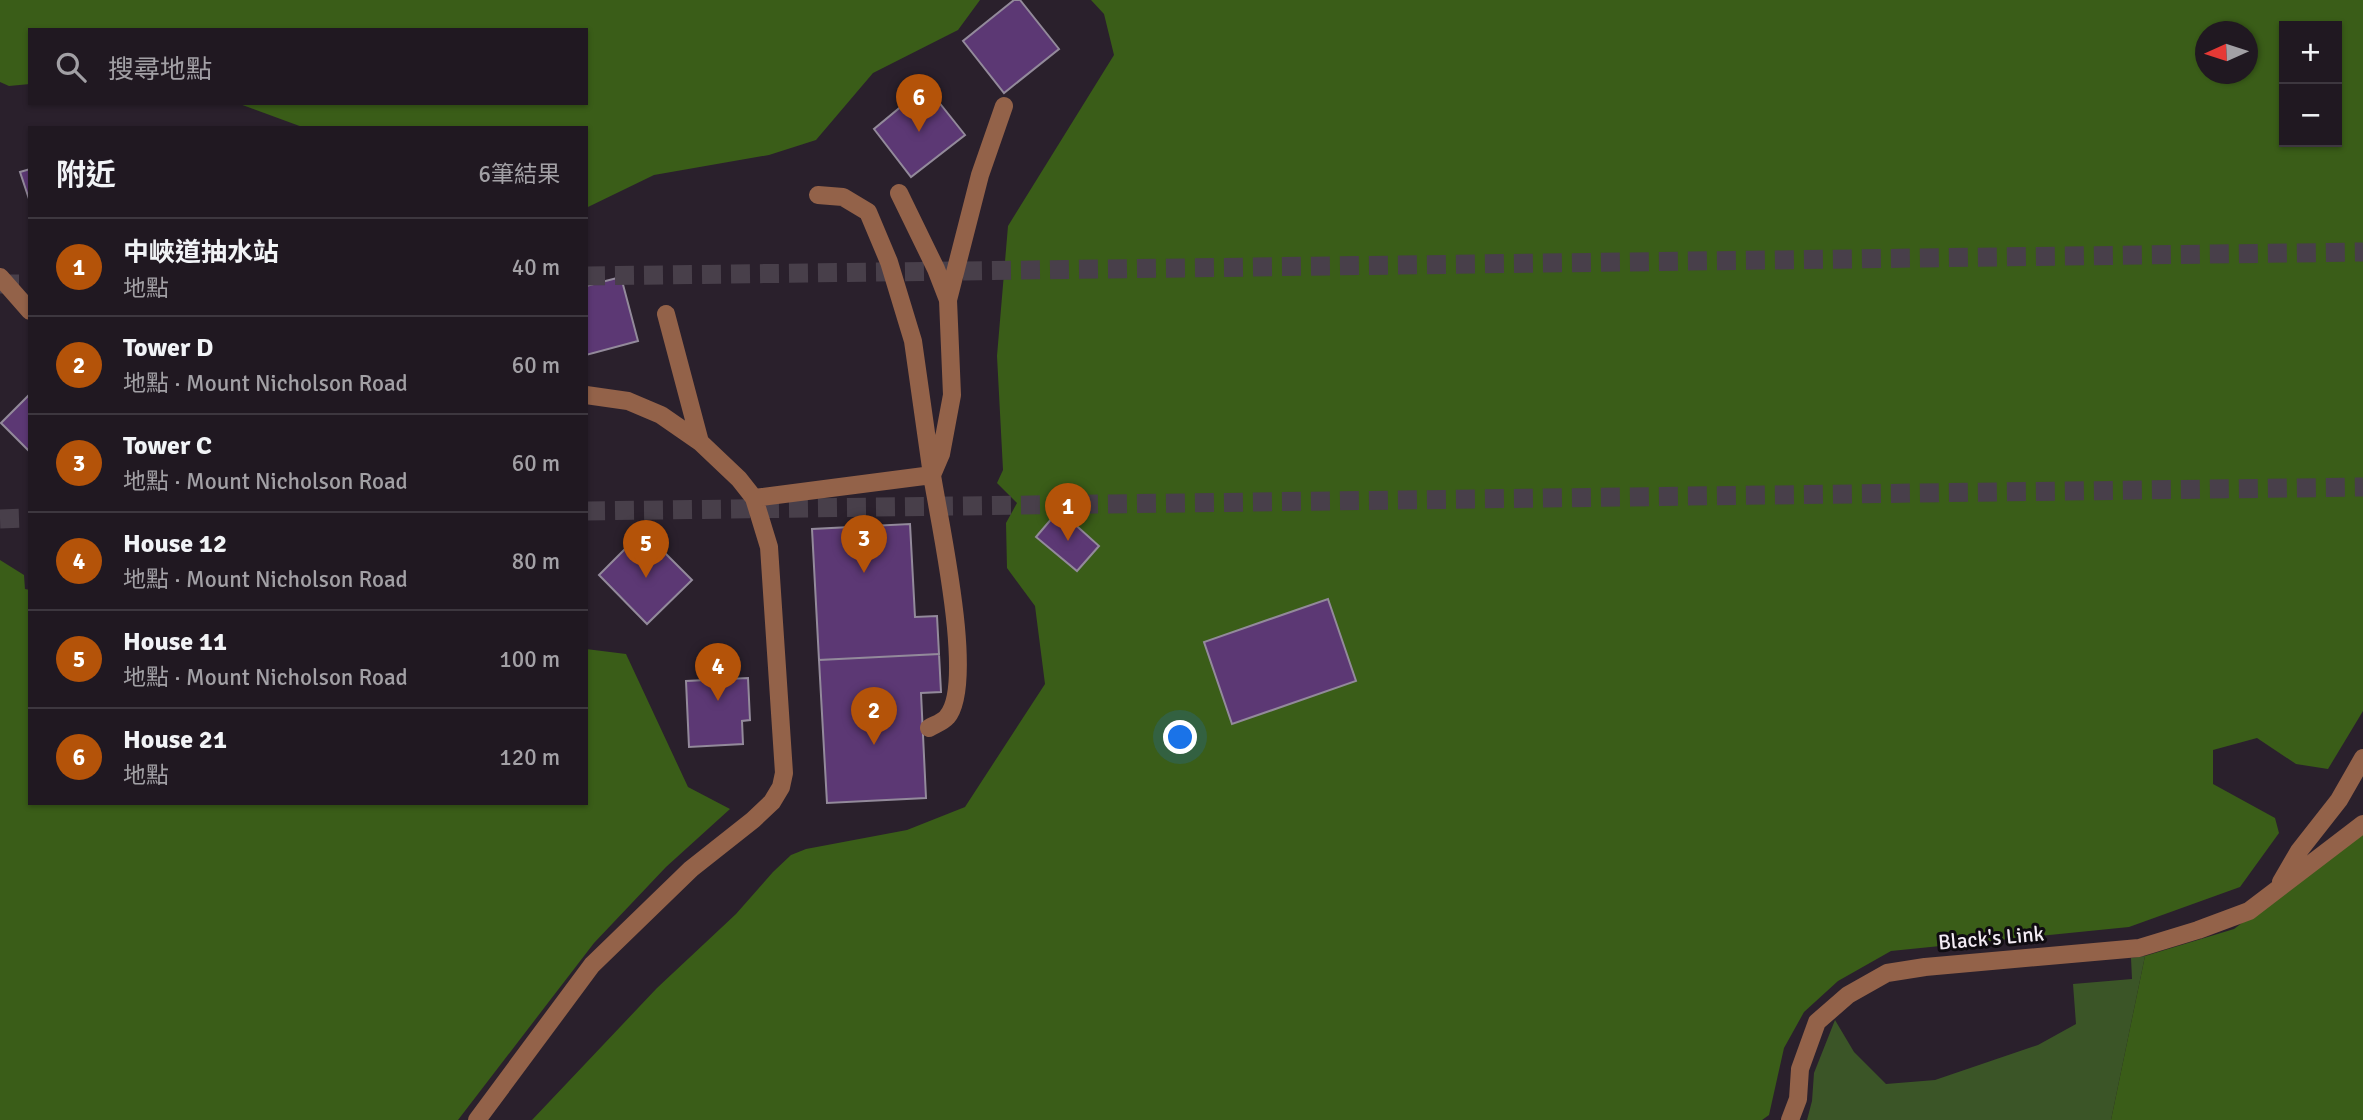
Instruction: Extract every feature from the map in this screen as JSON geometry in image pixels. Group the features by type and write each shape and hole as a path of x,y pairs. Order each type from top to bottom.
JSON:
{"street":[{"path":"947,300 980,175 1004,106"},
{"path":"899,193 936,269 947,300 952,395 941,454 932,475"},
{"path":"818,195 843,197 868,212 889,262 913,341 959,641 956,700 947,718 929,728"},
{"path":"0,277 28,309"},
{"path":"666,314 700,442"},
{"path":"477,1120 592,965 691,869 754,820 772,802 781,787 784,773 769,547 754,498 739,479 700,442 660,415 628,401 588,395"},
{"path":"754,498 932,475"},
{"name":"Black's Link","path":"2276,891 2300,851 2339,800 2363,758"},
{"name":"Black's Link","path":"1790,1120 1798,1099 1800,1069 1817,1022 1848,995 1887,973 1925,967 2139,948 2198,930 2249,911 2363,824"}],"green space":[{"path":"0,0 980,0 958,30 873,73 816,140 769,155 654,175 588,207 588,126 300,126 242,105 588,105 588,28 28,28 28,84 9,86 0,82"},
{"path":"1091,0 2363,0 2363,711 2328,769 2296,764 2257,738 2213,750 2213,784 2275,818 2279,833 2240,887 2129,927 1891,951 1838,981 1804,1012 1784,1048 1769,1115 1762,1120 532,1120 657,988 736,914 791,855 806,849 907,830 965,807 1045,684 1035,606 1007,568 1006,523 1017,503 997,483 1003,470 997,356 1008,226 1114,55 1104,14"},
{"path":"0,560 24,575 25,589 28,590 28,805 588,805 588,649 626,654 688,787 730,809 666,867 594,943 458,1120 0,1120"},
{"path":"2363,831 2363,1120 2111,1120 2145,956 2234,929"},
{"path":"2145,956 2111,1120 1807,1120 1812,1101 1814,1073 1835,1020 1854,1052 1886,1084 1935,1080 2038,1045 2076,1024 2073,984 2132,979 2131,958"}],"building":[{"path":"1014,0 1020,0 1059,49 1004,93 963,41"},
{"path":"926,86 965,135 911,177 874,129"},
{"path":"28,170 28,196 20,172"},
{"path":"621,277 638,341 588,354 588,285"},
{"path":"28,396 28,450 1,423"},
{"path":"1059,510 1099,546 1077,571 1036,537"},
{"path":"910,524 915,617 937,616 939,654 819,660 812,529"},
{"path":"643,531 692,580 647,624 599,575"},
{"path":"1328,599 1356,681 1232,724 1204,642"},
{"path":"939,654 941,692 921,693 926,798 827,803 819,660"},
{"path":"748,678 750,720 742,721 743,744 689,747 686,681"}],"tunnel":[{"path":"588,276 2363,252"},
{"path":"0,284 28,284"},
{"path":"588,511 2363,487"},
{"path":"0,519 28,518"}],"place":[{"name":"House 21","path":"919,132"},
{"name":"中峽道抽水站","path":"1068,541"},
{"name":"Tower C","path":"864,573"},
{"name":"House 11","path":"646,578"},
{"name":"House 12","path":"718,701"},
{"name":"Tower D","path":"874,745"}]}
